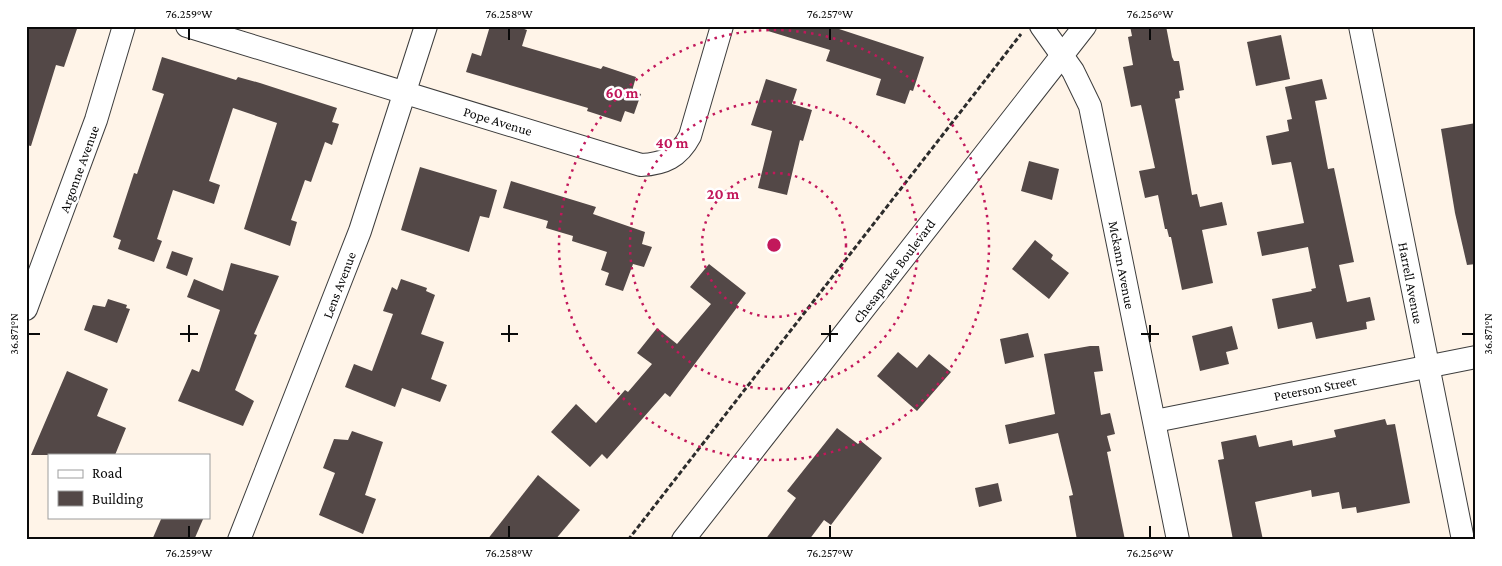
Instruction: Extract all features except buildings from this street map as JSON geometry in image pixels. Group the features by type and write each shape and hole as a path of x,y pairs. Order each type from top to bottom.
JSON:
{"street":[{"name":"Argonne Avenue","path":"26,309 96,120 124,26"},
{"name":"Pope Avenue","path":"188,26 641,165 657,165 672,158 684,147 690,136 722,26"},
{"name":"Lens Avenue","path":"239,540 360,231 426,26"},
{"name":"Chesapeake Boulevard","path":"683,540 1085,26"},
{"name":"Harrell Avenue","path":"1360,26 1463,540"},
{"name":"Mckann Avenue","path":"1033,27 1062,56 1073,71 1090,106 1178,540"},
{"name":"Peterson Street","path":"1155,420 1476,357"}],"path":[{"path":"628,540 1033,27"}]}
